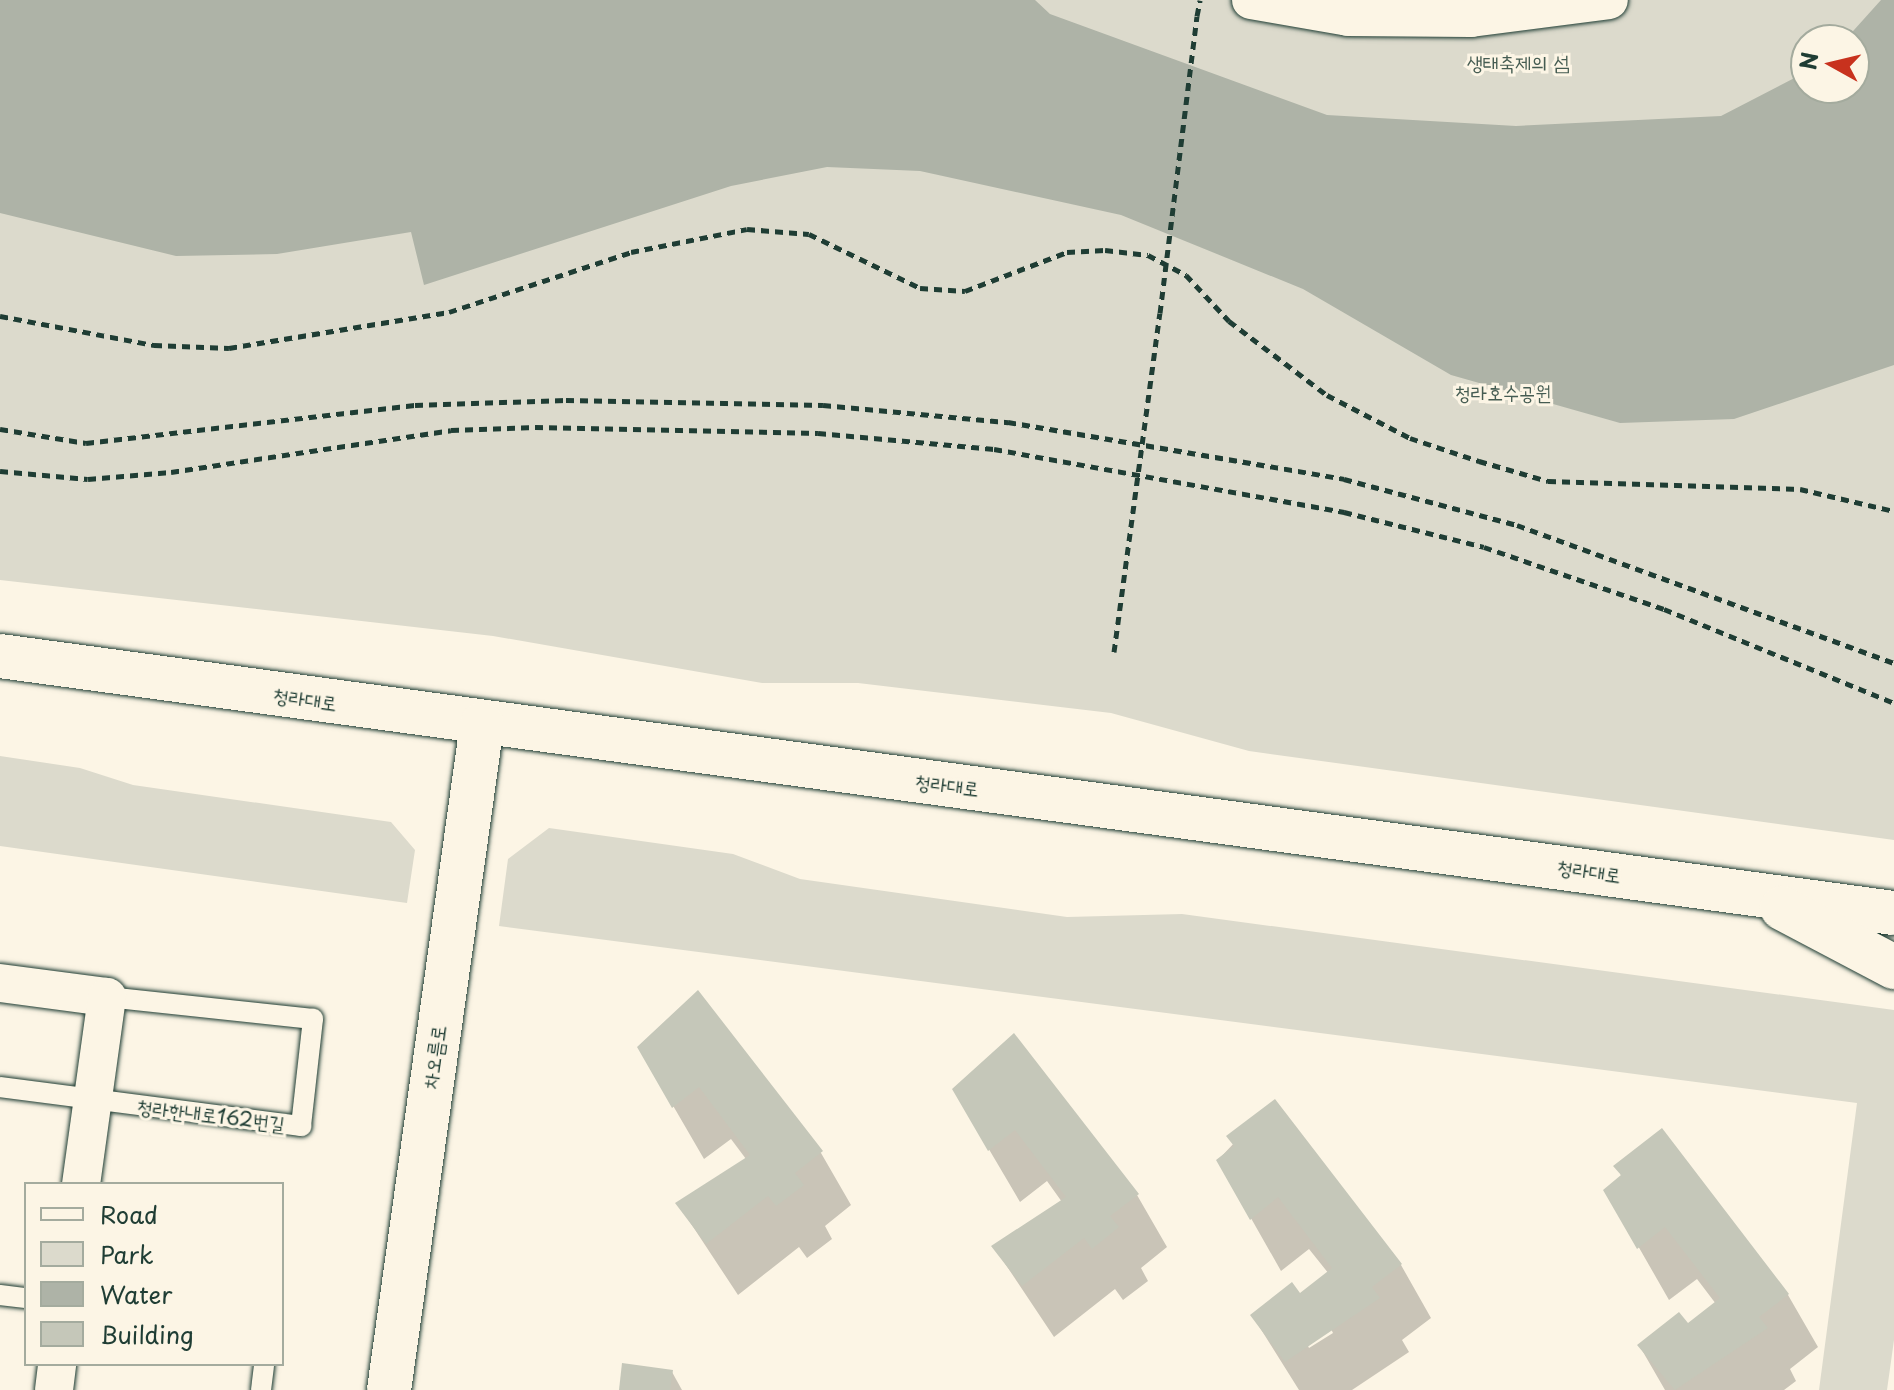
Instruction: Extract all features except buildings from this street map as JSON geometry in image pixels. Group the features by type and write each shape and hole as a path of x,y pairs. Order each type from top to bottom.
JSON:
{"main road":[{"name":"청라대로","path":"0,656 482,724 1894,913"},
{"name":"차오름로","path":"389,1390 482,724"},
{"path":"1755,894 1894,967"}],"street":[{"path":"1251,0 1348,17 1471,18 1609,0"},
{"name":"청라한내로162번길","path":"0,983 107,997"},
{"path":"81,1182 107,997"},
{"path":"54,1390 57,1366"}],"lane":[{"name":"청라한내로162번길","path":"0,1087 301,1126 313,1019 107,997"},
{"path":"0,1295 24,1298"},
{"path":"261,1390 264,1366"}],"path":[{"path":"1114,652 1200,0"},
{"path":"0,316 154,345 229,348 449,312 631,252 747,229 809,234 920,288 965,291 1067,252 1105,250 1148,255 1186,275 1229,321 1327,395 1410,438 1479,461 1548,481 1800,489 1894,511"},
{"path":"0,429 86,443 456,402 699,400 823,405 1143,439 1344,479 1517,525 1894,663"},
{"path":"0,471 88,479 143,475 451,430 535,427 818,433 1139,472 1484,547 1664,609 1894,703"}],"green space":[{"name":"청라호수공원","path":"0,0 1894,0 1894,840 1249,751 1111,713 858,683 762,683 493,636 0,580"},
{"path":"0,756 80,768 133,785 391,822 415,850 407,903 0,846"},
{"path":"549,828 733,854 800,879 1067,917 1182,914 1894,1010 1894,1340 1887,1390 1819,1390 1857,1103 499,926 508,859"}],"water":[{"path":"0,0 1035,0 1050,14 1327,115 1516,126 1721,116 1790,80 1790,104 1870,104 1870,24 1859,24 1881,0 1894,0 1894,365 1734,419 1620,423 1451,375 1303,289 1121,215 920,171 827,167 731,186 424,285 411,232 277,254 176,256 0,213"}],"park label":[{"name":"생태축제의 섬","path":"1518,62"}]}
